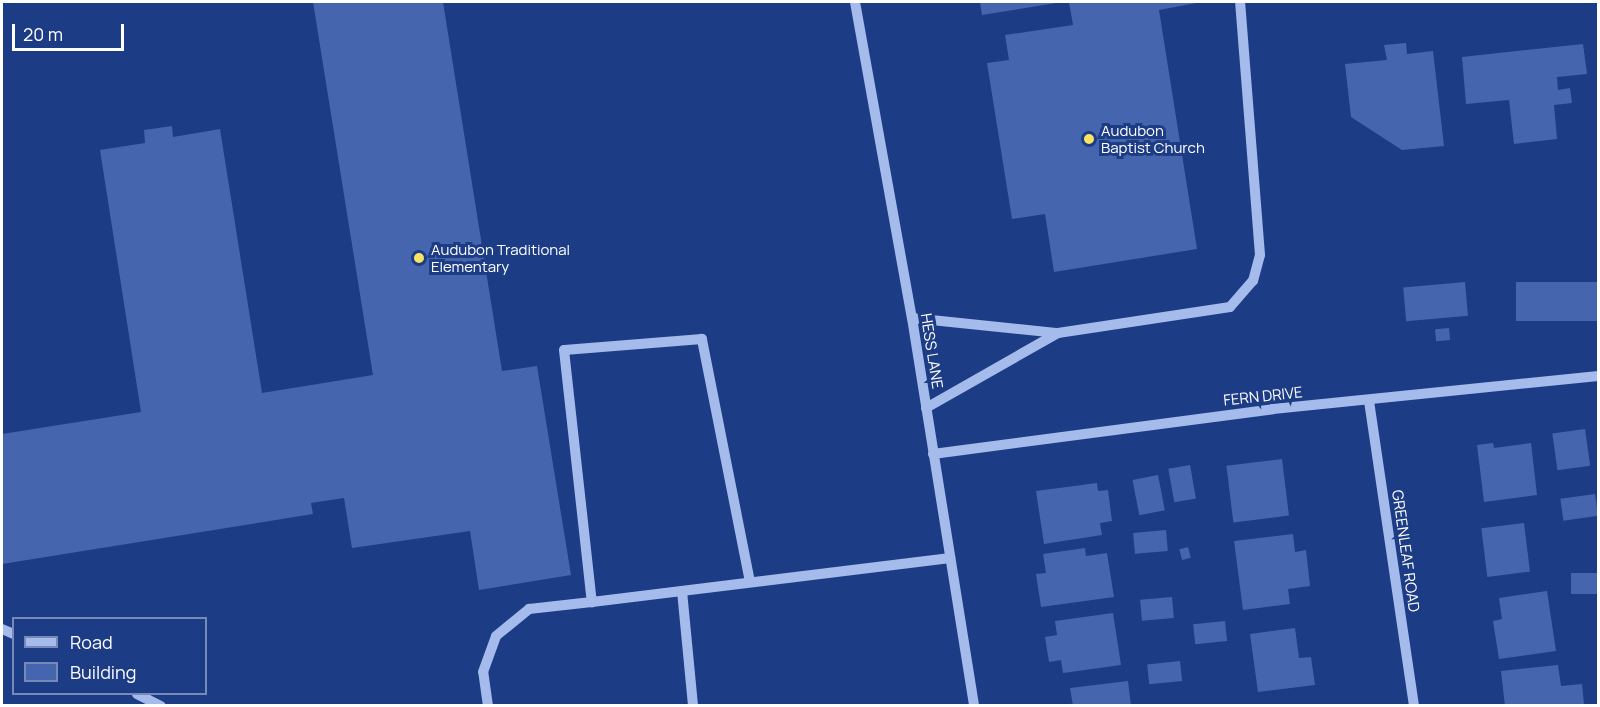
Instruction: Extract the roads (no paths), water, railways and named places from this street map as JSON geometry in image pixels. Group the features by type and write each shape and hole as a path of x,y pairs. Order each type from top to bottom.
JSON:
{"street":[{"name":"HESS LANE","path":"855,2 912,318 974,705"},
{"path":"912,318 1058,333 1230,307 1252,281 1260,255 1240,2"},
{"path":"926,408 1058,333"},
{"path":"592,602 564,350 702,339 750,582"},
{"name":"FERN DRIVE","path":"933,454 1273,409 1599,376"},
{"name":"GREENLEAF ROAD","path":"1369,401 1414,705"},
{"path":"488,705 483,672 496,636 529,609 950,558"},
{"path":"682,591 693,705"},
{"path":"141,695 161,705"}],"place":[{"name":"Audubon Baptist Church","path":"1089,139"},
{"name":"Audubon Traditional Elementary","path":"419,258"}]}
